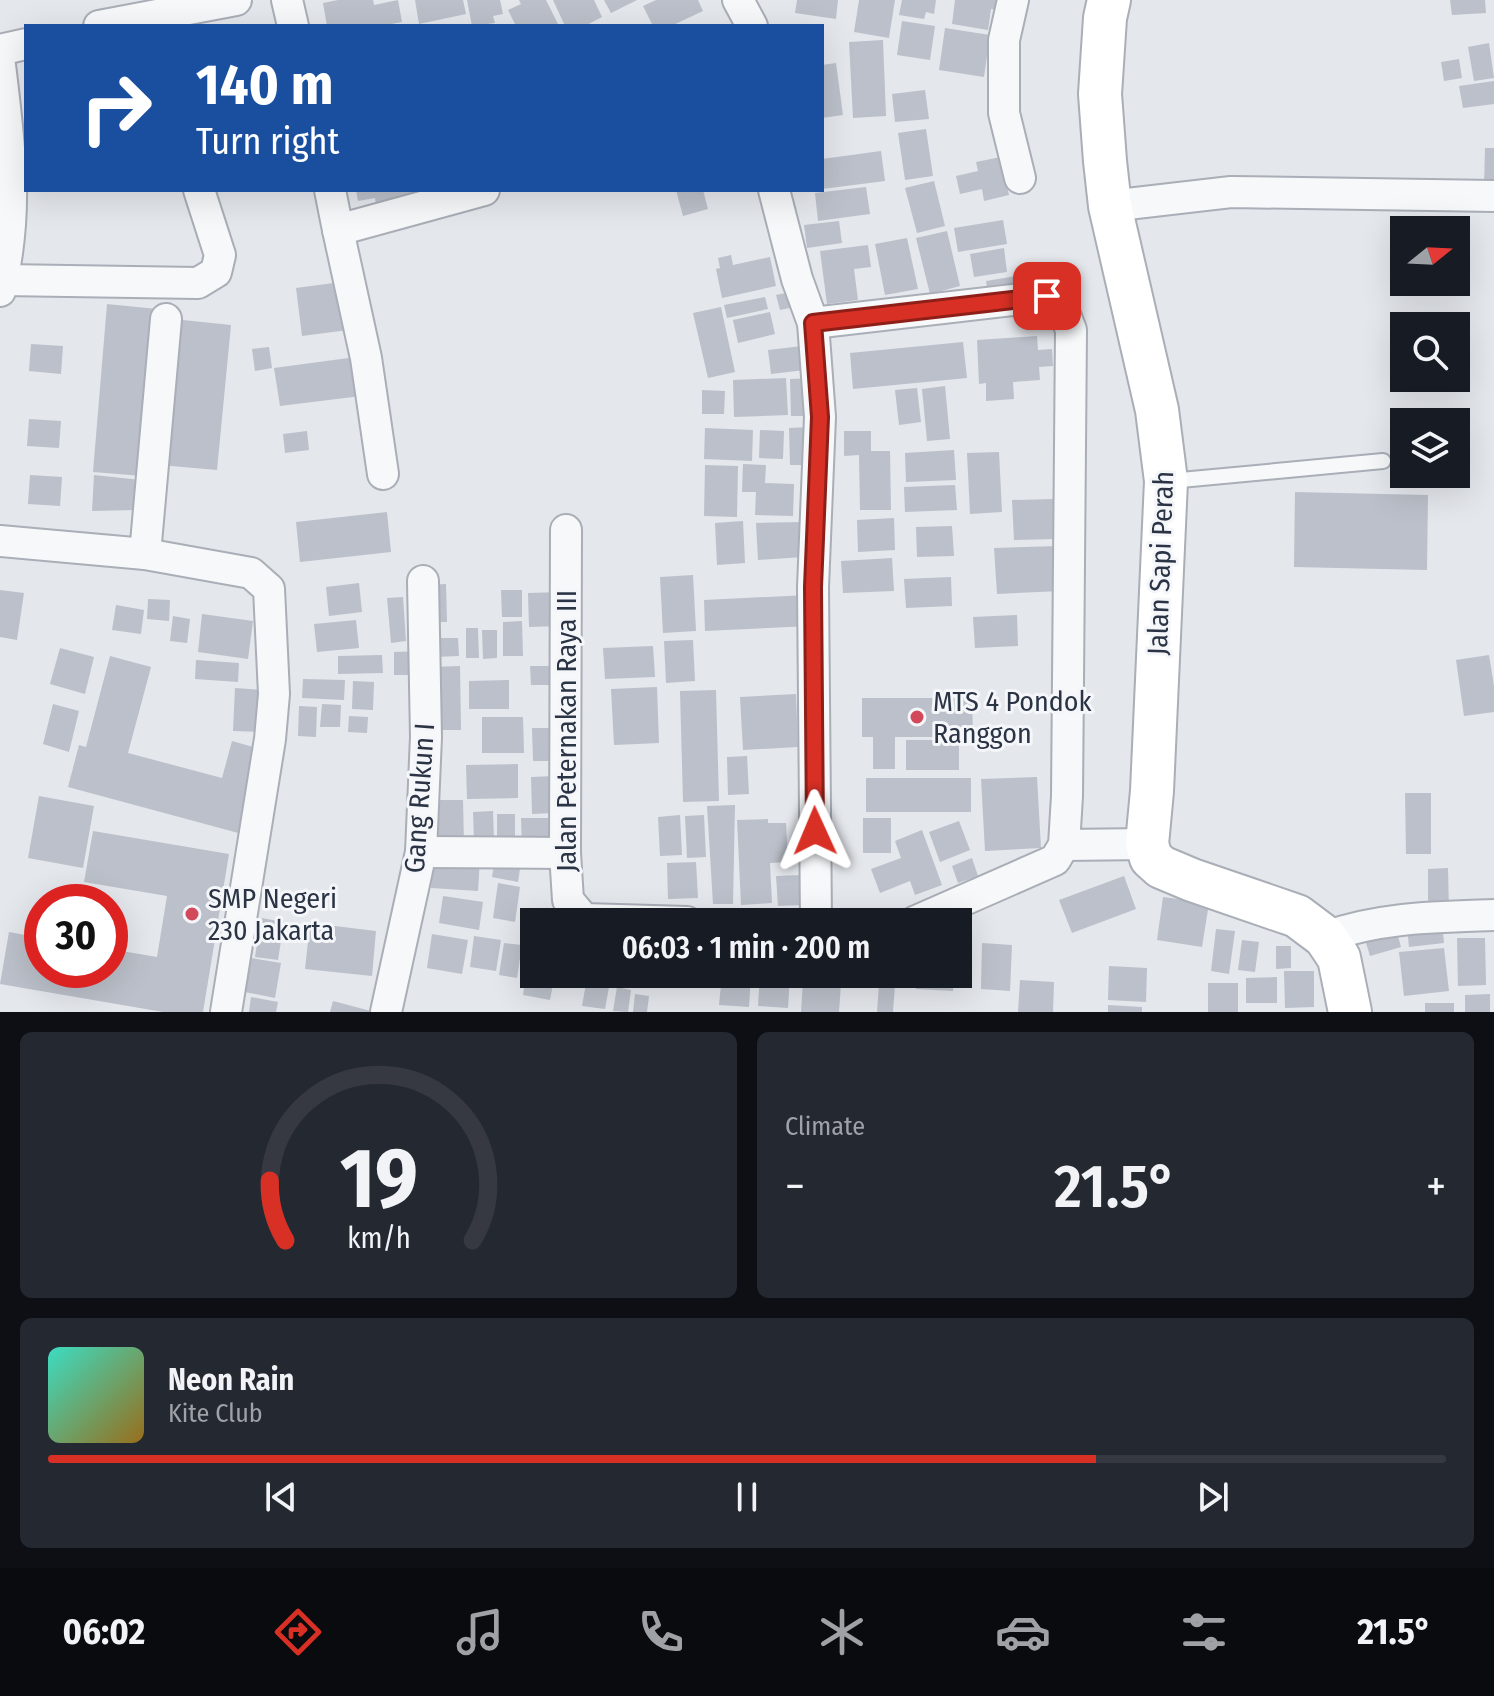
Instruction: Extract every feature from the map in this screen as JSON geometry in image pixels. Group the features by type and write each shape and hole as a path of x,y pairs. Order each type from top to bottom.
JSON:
{"street":[{"path":"287,0 293,24"},
{"path":"738,0 751,24"},
{"path":"760,24 764,0"},
{"path":"1013,0 1004,40 1004,113 1020,178"},
{"name":"Jalan Sapi Perah","path":"1109,0 1100,94 1110,206 1157,410 1166,481 1147,844"},
{"path":"103,17 224,2"},
{"path":"0,50 24,44"},
{"path":"0,65 19,162 1,285 198,283 216,272 220,255 200,192"},
{"path":"330,192 366,358 383,474"},
{"path":"338,230 477,192"},
{"path":"775,192 797,279 813,323 820,417 813,587 816,908"},
{"path":"1110,206 1231,192 1494,196"},
{"path":"813,323 1047,296 1061,304 1071,330 1064,845 1055,860 946,908"},
{"path":"145,554 166,319"},
{"name":"Jalan Peternakan Raya III","path":"566,530 565,853 568,900 575,908"},
{"path":"0,541 145,554 251,573 269,589 274,694 270,739 226,1012"},
{"name":"Gang Rukun I","path":"386,1012 421,852 426,737 423,581"},
{"path":"1064,845 1147,844 1151,858 1161,867 1297,916 1325,937 1339,958 1350,1012"},
{"path":"421,852 565,853"},
{"path":"1325,937 1354,927 1404,918 1494,915"}],"lane":[{"path":"1166,481 1383,461"}],"building":[{"path":"373,0 374,5 398,0 402,22 327,24 323,3"},
{"path":"415,0 463,0 466,14 419,24"},
{"path":"467,0 500,0 503,14 493,16 495,23 472,24"},
{"path":"519,0 546,0 558,24 515,24 508,10 521,4"},
{"path":"553,0 594,0 602,17 589,24 564,24"},
{"path":"604,0 637,0 611,13"},
{"path":"656,0 698,0 703,11 675,24 652,24 643,6"},
{"path":"797,0 838,0 836,19 795,13"},
{"path":"859,0 895,0 889,38 854,32"},
{"path":"902,0 936,0 934,14 926,12 924,19 899,15"},
{"path":"955,0 1004,0 1002,11 991,9 988,30 952,24"},
{"path":"1450,0 1485,0 1486,13 1452,15"},
{"path":"902,21 935,26 930,60 897,55"},
{"path":"945,28 990,35 984,77 939,70"},
{"path":"883,40 886,116 853,118 849,42"},
{"path":"1489,43 1494,78 1474,81 1468,47"},
{"path":"1459,59 1462,78 1444,81 1441,62"},
{"path":"836,63 843,115 824,118 824,65"},
{"path":"1494,81 1494,104 1463,108 1459,86"},
{"path":"925,90 929,119 895,122 892,94"},
{"path":"926,129 933,176 905,180 898,133"},
{"path":"1485,148 1494,148 1494,186 1484,186"},
{"path":"881,151 885,181 824,189 824,159"},
{"path":"1001,157 1009,195 984,201 982,189 960,194 956,176 978,171 976,162"},
{"path":"934,181 945,226 917,233 905,188"},
{"path":"866,187 870,214 818,221 815,193"},
{"path":"356,192 414,192 415,197 376,205 375,198 358,201"},
{"path":"677,192 704,192 708,209 683,216"},
{"path":"1003,220 1007,244 958,252 954,228"},
{"path":"839,221 842,243 807,248 804,225"},
{"path":"947,231 960,286 930,294 916,238"},
{"path":"907,238 918,289 885,295 875,244"},
{"path":"868,245 871,267 854,269 858,300 827,304 820,251"},
{"path":"1004,248 1007,272 974,277 970,254"},
{"path":"731,255 733,265 770,257 776,286 722,298 716,269 720,268 718,258"},
{"path":"1022,275 1025,294 989,300 986,281"},
{"path":"341,282 348,330 302,336 296,288"},
{"path":"791,292 795,307 780,310 776,295"},
{"path":"765,297 768,309 727,318 724,305"},
{"path":"107,304 157,309 143,476 93,472"},
{"path":"721,307 735,372 708,378 693,313"},
{"path":"770,312 775,334 738,343 733,320"},
{"path":"173,319 231,325 217,470 160,465"},
{"path":"1037,336 1038,350 1052,349 1053,366 1039,367 1040,380 1013,382 1014,399 986,401 986,383 979,384 977,340"},
{"path":"963,342 967,378 853,389 850,353"},
{"path":"31,344 63,346 61,374 29,371"},
{"path":"802,346 805,370 771,374 768,350"},
{"path":"269,347 272,368 255,371 252,349"},
{"path":"356,357 361,396 280,406 274,368"},
{"path":"786,378 788,415 734,417 733,380"},
{"path":"813,378 814,416 791,416 790,379"},
{"path":"945,386 950,439 927,441 922,389"},
{"path":"917,388 921,422 899,425 895,390"},
{"path":"702,390 725,391 724,414 702,414"},
{"path":"29,419 61,421 59,448 27,446"},
{"path":"810,427 811,465 790,465 789,428"},
{"path":"705,428 753,430 752,461 704,459"},
{"path":"760,430 784,431 783,459 759,458"},
{"path":"307,431 309,450 285,453 283,434"},
{"path":"844,431 871,431 871,451 890,451 891,510 860,510 859,455 844,456"},
{"path":"954,450 956,480 906,482 905,453"},
{"path":"999,452 1002,512 970,514 967,453"},
{"path":"743,464 766,465 765,483 794,484 793,516 755,515 756,492 742,492"},
{"path":"705,465 738,466 737,517 704,516"},
{"path":"30,475 62,477 60,506 28,504"},
{"path":"94,475 141,480 137,510 92,511"},
{"path":"955,485 957,510 905,512 904,487"},
{"path":"1295,492 1428,495 1427,570 1294,567"},
{"path":"1054,499 1056,539 1014,540 1012,500"},
{"path":"387,512 391,552 300,562 296,522"},
{"path":"894,518 895,550 858,552 857,520"},
{"path":"743,521 745,563 717,565 715,523"},
{"path":"802,522 804,557 758,560 756,523"},
{"path":"952,526 954,556 917,557 916,527"},
{"path":"1059,546 1061,591 997,594 994,548"},
{"path":"892,558 894,591 843,593 841,561"},
{"path":"693,575 696,631 663,633 660,577"},
{"path":"951,577 952,606 906,608 904,579"},
{"path":"359,583 362,612 329,616 326,587"},
{"path":"446,584 447,622 427,622 427,585"},
{"path":"0,590 24,593 17,640 0,637"},
{"path":"501,590 522,590 522,617 502,617"},
{"path":"562,592 563,626 529,627 528,593"},
{"path":"808,595 810,626 705,631 704,600"},
{"path":"403,597 406,641 391,643 387,598"},
{"path":"148,599 170,600 169,621 147,619"},
{"path":"116,605 144,610 141,634 112,630"},
{"path":"202,614 253,621 248,659 198,652"},
{"path":"1017,615 1018,646 975,648 973,617"},
{"path":"173,616 190,619 187,643 170,641"},
{"path":"356,620 359,648 317,652 314,624"},
{"path":"522,621 523,656 503,656 503,622"},
{"path":"466,628 478,628 479,658 466,658"},
{"path":"482,630 497,630 497,658 483,659"},
{"path":"434,638 458,638 459,656 434,657"},
{"path":"693,640 695,681 666,683 664,641"},
{"path":"653,646 655,677 605,679 603,648"},
{"path":"60,648 94,657 85,694 50,684"},
{"path":"422,651 423,675 394,675 394,652"},
{"path":"382,655 383,673 338,674 338,656"},
{"path":"1489,655 1494,712 1464,716 1456,660"},
{"path":"110,656 151,667 128,753 222,778 232,741 264,750 242,834 68,787 79,745 86,747"},
{"path":"196,660 239,663 238,682 195,679"},
{"path":"460,666 461,730 434,730 433,667"},
{"path":"530,666 552,666 553,685 531,685"},
{"path":"303,679 345,680 344,700 302,698"},
{"path":"509,680 509,709 469,709 469,681"},
{"path":"353,681 374,682 373,710 352,709"},
{"path":"657,687 659,743 614,745 611,689"},
{"path":"235,688 264,690 261,732 233,731"},
{"path":"716,690 719,801 683,802 680,691"},
{"path":"796,694 798,747 743,750 740,697"},
{"name":"MTS 4 Pondok Ranggon","path":"862,698 972,698 973,737 895,737 895,769 873,769 873,737 862,737"},
{"path":"53,704 79,711 69,752 43,744"},
{"path":"322,704 341,705 340,727 320,727"},
{"path":"299,706 317,707 316,737 298,736"},
{"path":"349,716 368,717 367,733 348,732"},
{"path":"482,717 523,717 524,753 482,753"},
{"path":"532,728 560,728 561,761 533,761"},
{"path":"906,740 959,740 959,770 906,770"},
{"path":"747,756 749,794 728,795 727,757"},
{"path":"518,764 518,798 467,799 466,765"},
{"path":"554,776 554,813 532,814 531,777"},
{"path":"1037,777 1041,848 985,851 981,779"},
{"path":"866,778 971,778 971,812 866,812"},
{"path":"1405,793 1431,793 1431,854 1406,854"},
{"path":"39,796 94,806 83,868 28,858"},
{"path":"435,800 463,800 464,844 436,844"},
{"path":"735,805 733,904 713,904 707,806"},
{"path":"493,811 494,841 474,841 473,812"},
{"path":"497,814 515,814 515,847 497,848"},
{"path":"680,815 682,855 660,856 658,817"},
{"path":"704,815 706,857 687,858 685,816"},
{"path":"521,818 556,818 557,849 522,849"},
{"path":"863,818 891,818 891,853 863,853"},
{"path":"768,819 768,823 786,823 788,862 770,863 772,903 741,905 737,820"},
{"path":"959,821 970,850 940,862 929,832"},
{"path":"922,830 942,885 915,895 910,881 880,893 871,869 901,858 895,841"},
{"name":"SMP Negeri 230 Jakarta","path":"93,831 229,854 203,1012 163,1012 0,984 9,932 24,935 24,988 128,988 128,952 157,957 167,896 128,889 128,884 84,882"},
{"path":"433,855 480,858 478,891 431,888"},
{"path":"495,858 521,862 518,882 492,877"},
{"path":"972,858 978,876 958,883 952,866"},
{"path":"696,862 698,898 668,899 667,863"},
{"path":"1448,868 1449,912 1428,912 1428,869"},
{"path":"801,875 802,905 778,906 776,876"},
{"path":"1124,876 1136,909 1072,933 1059,900"},
{"path":"498,883 520,887 515,922 493,918"},
{"path":"443,896 483,902 479,930 439,923"},
{"path":"1163,897 1209,903 1202,947 1157,940"},
{"path":"261,918 284,922 278,960 255,957"},
{"path":"1442,922 1444,943 1409,947 1407,926"},
{"path":"310,923 376,931 372,976 305,969"},
{"path":"1395,925 1401,947 1370,956 1363,933"},
{"path":"1216,929 1235,931 1229,974 1211,971"},
{"path":"432,934 468,940 462,974 427,968"},
{"path":"474,936 501,940 496,971 470,967"},
{"path":"1457,938 1485,938 1486,985 1458,986"},
{"path":"1242,940 1259,942 1255,972 1238,970"},
{"path":"504,943 520,945 517,978 499,975"},
{"path":"982,943 1012,945 1010,991 981,989"},
{"path":"1276,946 1291,946 1291,968 1276,969"},
{"path":"1444,948 1449,991 1404,996 1399,952"},
{"path":"251,958 281,963 275,998 245,992"},
{"path":"1109,966 1147,968 1146,1002 1108,1000"},
{"path":"1284,971 1314,971 1314,1007 1285,1008"},
{"path":"1277,977 1277,1003 1246,1003 1246,978"},
{"path":"1020,980 1054,982 1053,1012 1018,1012"},
{"path":"1208,983 1238,983 1238,1012 1208,1012"},
{"path":"524,988 552,988 550,1000 523,995"},
{"path":"585,988 609,988 605,1009 582,1006"},
{"path":"617,988 631,990 628,1012 613,1011"},
{"path":"721,988 750,988 749,1007 719,1005"},
{"path":"759,988 789,988 788,1008 758,1006"},
{"path":"802,988 841,988 839,1012 801,1012"},
{"path":"879,988 895,988 893,1012 877,1012"},
{"path":"916,988 953,988 953,991"},
{"path":"635,994 649,996 647,1012 633,1012"},
{"path":"1490,994 1490,1012 1465,1012 1465,995"},
{"path":"251,997 278,1002 276,1012 249,1012"},
{"path":"333,1001 371,1011 330,1012"},
{"path":"1425,1003 1454,1003 1454,1012 1425,1012"},
{"path":"1108,1005 1142,1007 1142,1012 1108,1012"}],"place":[{"name":"MTS 4 Pondok Ranggon","path":"917,717"},
{"name":"SMP Negeri 230 Jakarta","path":"192,914"}],"route":[{"path":"815,831 813,587 820,417 813,323 1047,296"}]}
